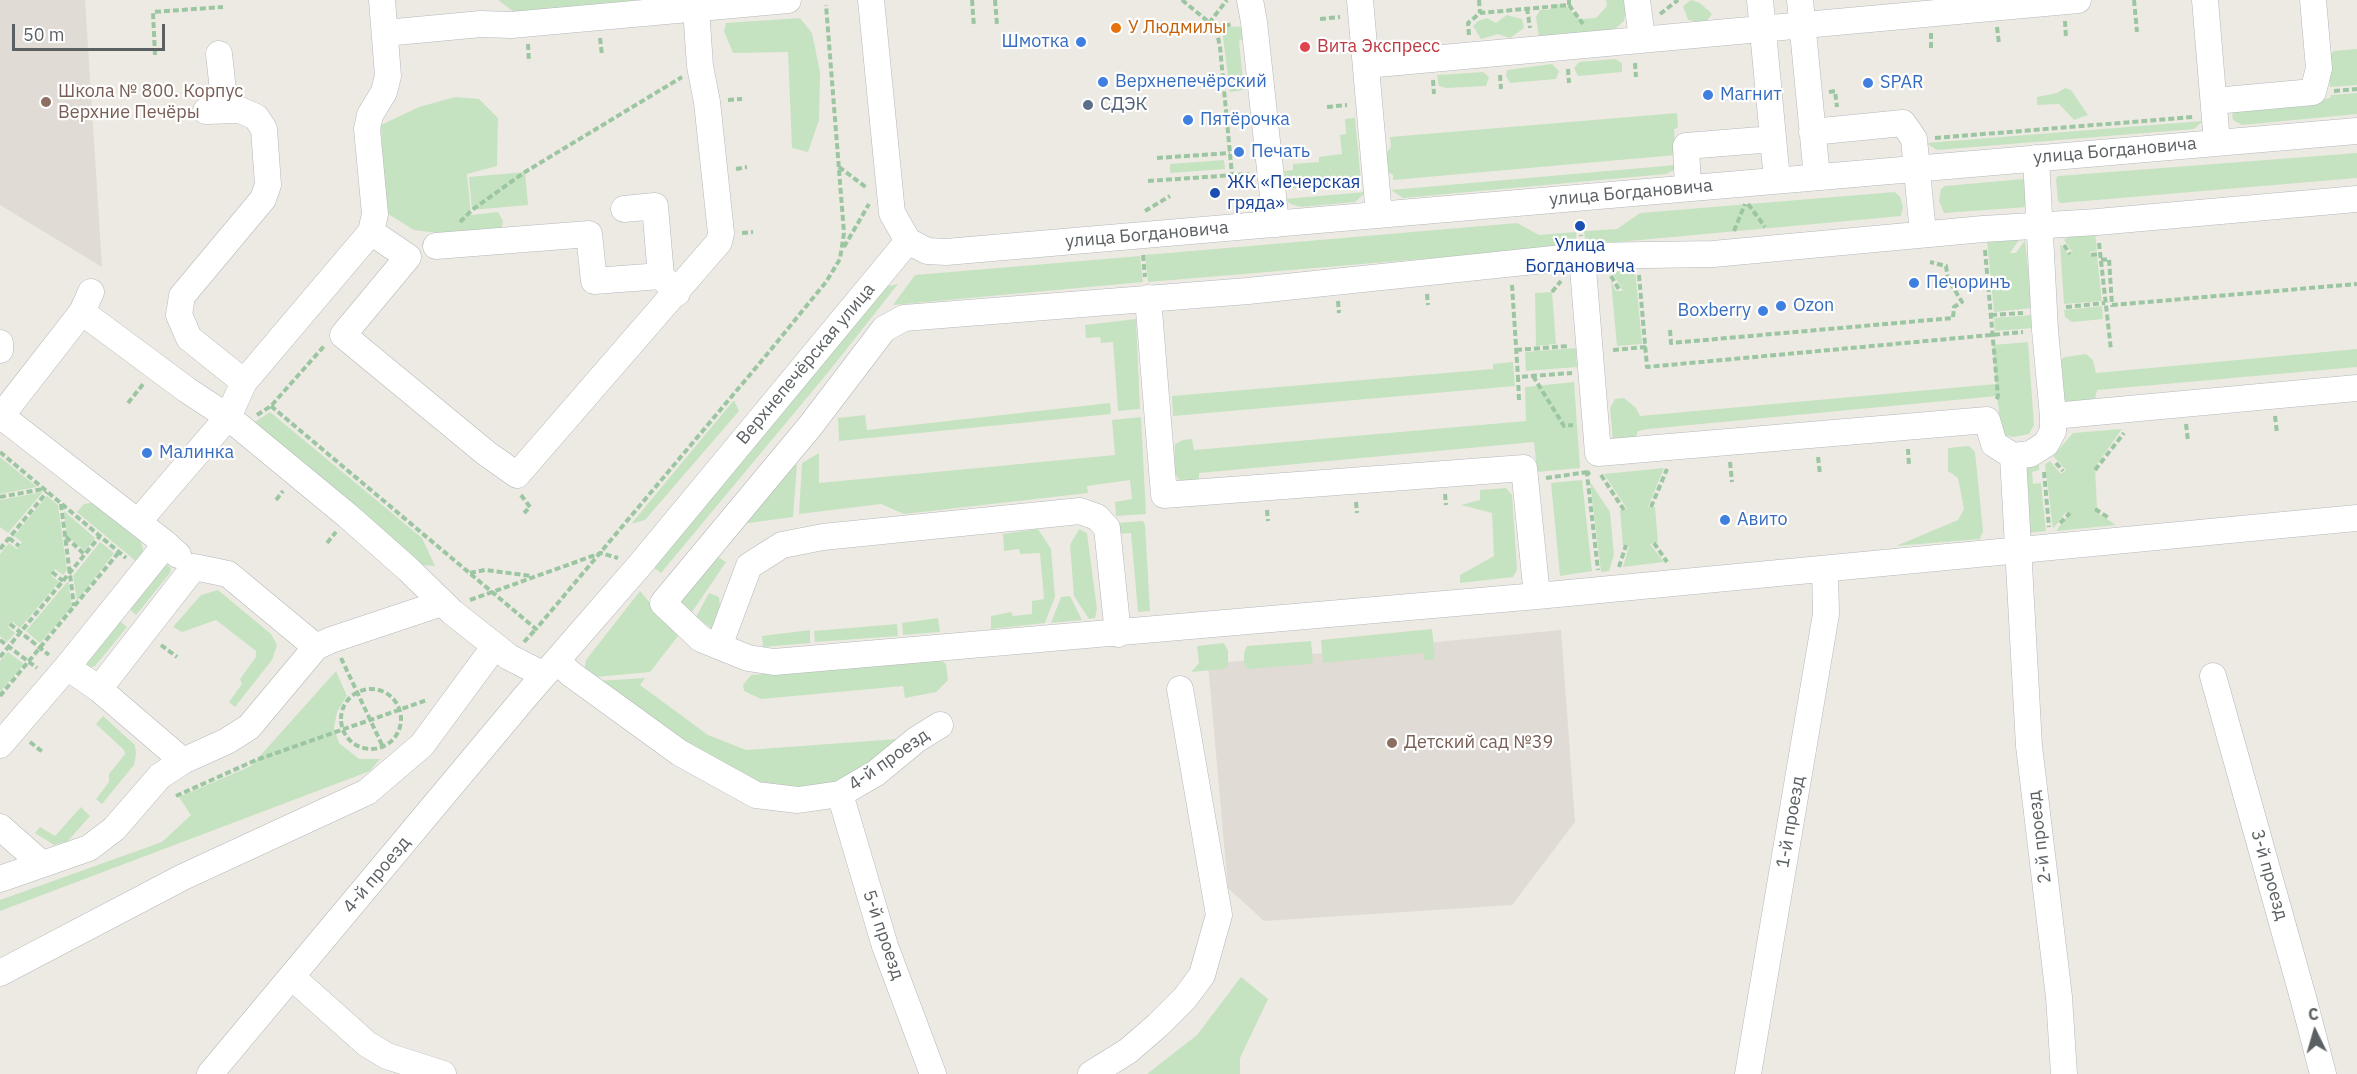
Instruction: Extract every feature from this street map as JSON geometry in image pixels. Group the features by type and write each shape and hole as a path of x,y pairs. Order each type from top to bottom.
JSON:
{"street":[{"path":"138,522 233,422 244,382 371,232 375,214 368,129 370,115 384,92 388,76 381,0"},
{"path":"385,33 481,24 512,25 788,0"},
{"path":"871,0 891,213 908,241"},
{"path":"1250,0 1276,224"},
{"path":"1360,0 1379,215"},
{"path":"1637,0 1642,39"},
{"path":"1760,0 1777,180"},
{"path":"1366,65 1762,28 1801,13 2078,0"},
{"path":"2205,0 2217,143"},
{"path":"2215,108 2313,92 2319,68 2313,0"},
{"path":"424,251 342,335 486,453 517,475 669,285 719,243 721,233 707,102 700,66 696,8"},
{"path":"1801,13 1816,177"},
{"path":"219,54 215,110 240,110 256,117 264,129 268,185 263,199 182,296 179,315 189,338 244,382"},
{"path":"1812,132 1903,123 1914,139 1923,234"},
{"name":"улица Богдановича","path":"908,241 927,251 946,252 2357,131"},
{"path":"1688,188 1686,146 1773,139"},
{"path":"1582,256 1595,466 1987,420 1995,444 2013,456 2030,454 2046,444 2053,431 2036,158"},
{"path":"663,603 811,425 884,329 904,318 1248,291 1582,256 1726,252 2357,199"},
{"path":"624,208 655,206 669,285"},
{"path":"371,232 424,251 589,234 594,281 669,285"},
{"name":"Верхнепечёрская улица","path":"550,668 639,566 908,241"},
{"path":"1148,298 1164,495 1443,476 1524,468 1537,596"},
{"path":"316,647 228,574 194,567 1,416 87,302 187,390 233,422 348,516 447,607 495,646 509,657 550,668"},
{"path":"0,343 2,344 0,350"},
{"path":"2053,416 2357,388"},
{"name":"2-й проезд","path":"2013,456 2030,746 2058,985 2064,1074"},
{"path":"719,646 749,566 782,544 823,537 1080,511 1097,517 1107,528 1118,634"},
{"path":"639,566 663,603 701,639 748,658 774,662 1537,596 2357,518"},
{"path":"2,740 60,674 166,544"},
{"path":"99,689 194,567"},
{"name":"1-й проезд","path":"1748,1074 1826,614 1825,569"},
{"path":"0,879 89,848 114,829 160,776 183,761 227,741 249,727 316,647 331,640 447,607"},
{"path":"0,973 183,877 367,792 422,745 495,646"},
{"name":"4-й проезд","path":"210,1074 550,668 680,753 756,795 798,800 840,794 876,773 916,740 940,725"},
{"path":"60,674 99,689 183,761"},
{"name":"3-й проезд","path":"2213,676 2304,1000 2322,1074"},
{"path":"1092,1074 1128,1051 1185,998 1202,975 1219,915 1180,688"},
{"name":"5-й проезд","path":"840,794 885,946 933,1074"},
{"path":"0,826 42,864"},
{"path":"292,977 367,1044 387,1056 443,1074"}],"path":[{"path":"972,0 974,27"},
{"path":"995,0 998,25"},
{"path":"1182,0 1216,28 1220,48 1232,175"},
{"path":"1209,23 1228,0"},
{"path":"1479,0 1480,13 1569,5 1569,0"},
{"path":"2134,0 2137,32"},
{"path":"825,5 839,167 843,248"},
{"path":"155,55 153,12 224,7"},
{"path":"424,251 472,210 525,172 700,66"},
{"path":"1829,92 1835,91 1836,103"},
{"path":"1914,139 2215,108"},
{"path":"1157,158 1230,153"},
{"path":"839,167 872,192"},
{"path":"1148,181 1271,172"},
{"path":"1137,216 1170,196"},
{"path":"271,406 536,629 826,282 872,198"},
{"path":"1726,252 1746,201"},
{"path":"2097,222 2111,350"},
{"path":"1983,229 1998,396 1987,420"},
{"path":"2091,255 2100,254"},
{"path":"2101,260 2109,259 2112,305 2357,284"},
{"path":"1670,330 1671,344 1953,318 1954,307 1962,302 1948,279 1946,266 1930,261"},
{"path":"1510,263 1519,400"},
{"path":"1638,266 1647,367 2028,331"},
{"path":"1609,274 1620,291"},
{"path":"2062,307 2105,303"},
{"path":"1991,315 2027,312"},
{"path":"233,422 271,406 331,339 342,335"},
{"path":"1516,350 1575,345"},
{"path":"1613,350 1646,347"},
{"path":"1518,377 1577,372"},
{"path":"1533,376 1564,426 1582,425"},
{"path":"2095,470 2126,430"},
{"path":"2046,444 2043,464 2052,548"},
{"path":"0,452 142,572"},
{"path":"1651,507 1669,465"},
{"path":"1525,481 1595,466"},
{"path":"1595,466 1624,510"},
{"path":"1595,466 1600,590"},
{"path":"0,497 45,490"},
{"path":"0,549 45,490"},
{"path":"60,503 75,608"},
{"path":"65,536 85,555"},
{"path":"0,657 100,536"},
{"path":"9,538 20,546"},
{"path":"1654,543 1670,566"},
{"path":"1618,570 1626,545"},
{"path":"0,696 119,552"},
{"path":"447,607 601,553"},
{"path":"470,573 485,570 533,576"},
{"path":"52,572 63,581"},
{"path":"10,624 41,648 60,674"},
{"path":"0,640 29,663 60,674"},
{"path":"369,689 383,692 392,698 399,710 401,722 398,733 383,747 371,749 359,747 350,741 342,729 341,716 344,705 358,692 369,689"},
{"path":"176,796 256,760 432,698"}],"shaded area":[{"name":"Школа № 800. Корпус Верхние Печёры","path":"0,0 85,0 102,267 0,205"},
{"name":"Детский сад №39","path":"1561,630 1575,822 1512,905 1264,921 1228,888 1208,664"}],"green space":[{"path":"498,0 633,0 630,5 521,17"},
{"path":"1606,0 1627,0 1624,21 1610,33 1539,37 1536,17 1540,10 1548,10 1558,4 1567,7 1580,19 1596,18 1607,6"},
{"path":"1691,0 1700,3 1712,14 1705,23 1688,20 1683,6"},
{"path":"1507,15 1522,19 1524,28 1510,38 1498,34 1481,39 1473,26 1478,21 1487,18 1496,23"},
{"path":"800,18 812,33 820,72 819,120 808,152 792,148 788,52 733,53 724,31 726,23"},
{"path":"1251,26 1245,37 1239,41 1244,90 1230,92 1223,37 1226,27"},
{"path":"2357,49 2357,85 2330,87 2328,60 2330,55 2334,51"},
{"path":"1615,59 1622,63 1622,72 1578,76 1574,68 1579,62"},
{"path":"1552,64 1559,71 1556,79 1510,83 1506,76 1507,70"},
{"path":"1483,72 1489,77 1486,86 1446,88 1439,86 1437,75"},
{"path":"2065,88 2071,90 2088,115 2074,120 2059,104 2037,105 2037,97 2057,93"},
{"path":"2357,93 2357,114 2242,125 2233,120 2232,114 2235,107 2330,98 2331,95"},
{"path":"455,97 479,99 498,118 497,166 467,174 471,215 498,212 503,221 501,232 462,236 414,230 385,212 381,125 419,107"},
{"path":"1677,113 1678,128 1674,129 1676,155 1393,180 1393,175 1388,172 1385,155 1391,147 1390,137"},
{"path":"1355,118 1361,182 1286,189 1284,171 1293,170 1293,164 1319,162 1319,157 1342,154 1340,135 1346,134 1345,119"},
{"path":"2203,121 2194,129 1937,150 1926,143"},
{"path":"2357,153 2357,178 2061,203 2058,201 2056,179 2058,176"},
{"path":"1224,160 1225,169 1170,173 1170,164"},
{"path":"1676,165 1674,170 1666,174 1403,198 1391,190"},
{"path":"525,172 528,205 472,210 469,177"},
{"path":"2023,179 2027,182 2027,207 1944,213 1939,201 1941,189 1945,186"},
{"path":"1366,192 1355,202 1300,207 1284,199"},
{"path":"1895,192 1900,197 1903,207 1901,216 1586,245 1584,231 1617,229 1640,213"},
{"path":"1517,223 1539,235 1576,232 1577,246 1148,282 1145,255"},
{"path":"2095,231 2097,251 2090,252 2091,257 2097,256 2102,301 2064,304 2060,244 2068,254 2073,253 2064,240 2072,234"},
{"path":"2021,237 2010,253 2016,253 2025,240 2032,308 1994,312 1987,240"},
{"path":"1140,256 1143,282 893,305 915,275"},
{"path":"1635,269 1642,344 1617,346 1611,281 1616,291 1623,291 1613,274 1618,271"},
{"path":"898,284 830,370 661,573 653,567 874,289"},
{"path":"1552,292 1556,344 1536,346 1535,293"},
{"path":"2102,306 2103,319 2072,322 2065,317 2064,310"},
{"path":"2033,315 2034,328 1995,331 1994,318"},
{"path":"1136,319 1140,409 1118,411 1113,342 1101,343 1100,337 1086,338 1085,325"},
{"path":"2028,342 2034,425 2029,434 2013,437 2002,435 1997,396 1648,429 1638,431 1635,439 1613,441 1610,408 1615,399 1624,398 1636,408 1640,416 1996,384 1993,345"},
{"path":"1576,348 1577,367 1526,371 1525,352"},
{"path":"2357,349 2357,367 2097,390 2095,399 2090,405 2068,406 2064,402 2058,362 2065,357 2086,354 2093,360 2096,373"},
{"path":"1513,362 1515,386 1173,416 1172,396 1493,369 1493,364"},
{"path":"1574,382 1580,468 1537,472 1534,442 1199,473 1199,485 1183,486 1174,472 1175,444 1183,440 1192,439 1194,450 1526,421 1525,387"},
{"path":"734,400 739,411 645,520 631,524"},
{"path":"1110,403 1111,414 839,441 838,418 865,415 867,430"},
{"path":"270,412 422,538 435,566 408,564 247,427"},
{"path":"1141,417 1146,514 1116,516 1115,502 1132,499 1130,480 1087,486 1088,493 904,514 881,504 799,514 802,463 819,453 819,483 1115,455 1112,420"},
{"path":"2122,429 2095,467 2097,508 2093,510 2116,525 2056,531 2070,512 2065,513 2053,529 2045,464 2050,461 2061,474 2066,470 2053,456 2073,433"},
{"path":"1969,446 1975,452 1983,531 1980,539 1896,546 1958,520 1964,509 1958,478 1948,471 1948,448"},
{"path":"0,457 37,487 0,494"},
{"path":"797,465 793,517 741,524 788,466"},
{"path":"2039,465 2039,470 2032,472 2033,484 2041,483 2046,531 2027,533 2023,472 2027,467"},
{"path":"1664,468 1648,507 1655,507 1658,542 1650,544 1664,562 1623,567 1629,546 1623,546 1620,510 1627,509 1604,474"},
{"path":"1582,480 1592,571 1560,576 1551,483"},
{"path":"1590,482 1610,512 1614,555 1609,571 1601,572"},
{"path":"1506,488 1512,495 1517,570 1513,577 1460,583 1460,575 1494,556 1492,513 1461,505 1480,500 1480,490"},
{"path":"41,492 8,533 0,527 0,500"},
{"path":"47,496 58,505 67,570 63,575 55,569 51,575 59,582 20,628 13,622 10,624 8,627 15,633 7,642 0,636 0,554 9,543 17,549 22,542 14,536"},
{"path":"84,504 99,504 140,539 143,549 138,563 77,512"},
{"path":"64,511 95,538 85,551 67,536"},
{"path":"1143,521 1150,611 1138,612 1131,533 1117,534 1117,523"},
{"path":"1038,529 1051,549 1055,597 1045,623 991,629 991,616 1011,612 1013,616 1032,614 1032,601 1044,599 1040,553 1020,554 1019,549 1004,551 1003,534"},
{"path":"1079,529 1087,533 1097,609 1095,618 1089,619 1074,596 1070,545"},
{"path":"100,542 114,553 77,601 73,576"},
{"path":"712,553 726,562 690,615 680,607 677,596"},
{"path":"165,563 171,568 170,573 136,615 127,607"},
{"path":"68,581 72,607 40,643 26,631"},
{"path":"218,590 271,634 277,645 272,660 235,707 229,702 242,684 240,679 256,657 256,651 216,620 182,632 173,627 201,595"},
{"path":"640,591 678,636 650,672 596,677 584,672 586,660"},
{"path":"709,593 719,597 722,628 715,631 696,617"},
{"path":"1070,596 1082,620 1051,623 1061,597"},
{"path":"938,618 940,632 903,635 902,623"},
{"path":"117,619 127,627 95,666 89,668 84,662"},
{"path":"897,624 898,636 815,642 814,631"},
{"path":"1432,629 1435,659 1424,660 1423,653 1323,663 1321,640"},
{"path":"810,630 810,643 763,647 762,636"},
{"path":"1311,641 1313,661 1310,664 1248,669 1244,664 1244,653 1247,646"},
{"path":"1224,643 1228,651 1228,666 1223,669 1191,672 1199,663 1197,646"},
{"path":"8,652 24,664 0,692 0,661"},
{"path":"941,660 946,664 948,680 936,692 905,698 903,686 761,699 744,691 743,685 751,675"},
{"path":"336,671 347,696 337,712 334,728 339,743 359,759 380,759 370,771 0,911 0,900 162,842 191,815 179,797 251,766"},
{"path":"645,678 640,685 708,735 746,750 898,739 845,791 756,795 597,681"},
{"path":"103,716 135,745 136,754 134,765 102,804 96,799 109,782 109,774 125,754 124,750 96,724"},
{"path":"81,807 90,816 68,841 54,845 35,833 40,827 55,836"},
{"path":"1241,977 1268,999 1240,1058 1240,1074 1147,1074 1197,1035"}],"place":[{"name":"У Людмилы","path":"1116,28"},
{"name":"Шмотка","path":"1081,42"},
{"name":"Вита Экспресс","path":"1305,47"},
{"name":"Верхнепечёрский","path":"1103,82"},
{"name":"SPAR","path":"1868,83"},
{"name":"Магнит","path":"1708,95"},
{"name":"Школа № 800. Корпус Верхние Печёры","path":"46,102"},
{"name":"СДЭК","path":"1088,105"},
{"name":"Пятёрочка","path":"1188,120"},
{"name":"Печать","path":"1239,152"},
{"name":"ЖК «Печерская гряда»","path":"1215,193"},
{"name":"Улица Богдановича","path":"1580,226"},
{"name":"Печоринъ","path":"1914,283"},
{"name":"Ozon","path":"1781,306"},
{"name":"Boxberry","path":"1763,311"},
{"name":"Малинка","path":"147,453"},
{"name":"Авито","path":"1725,520"},
{"name":"Детский сад №39","path":"1392,743"}]}
